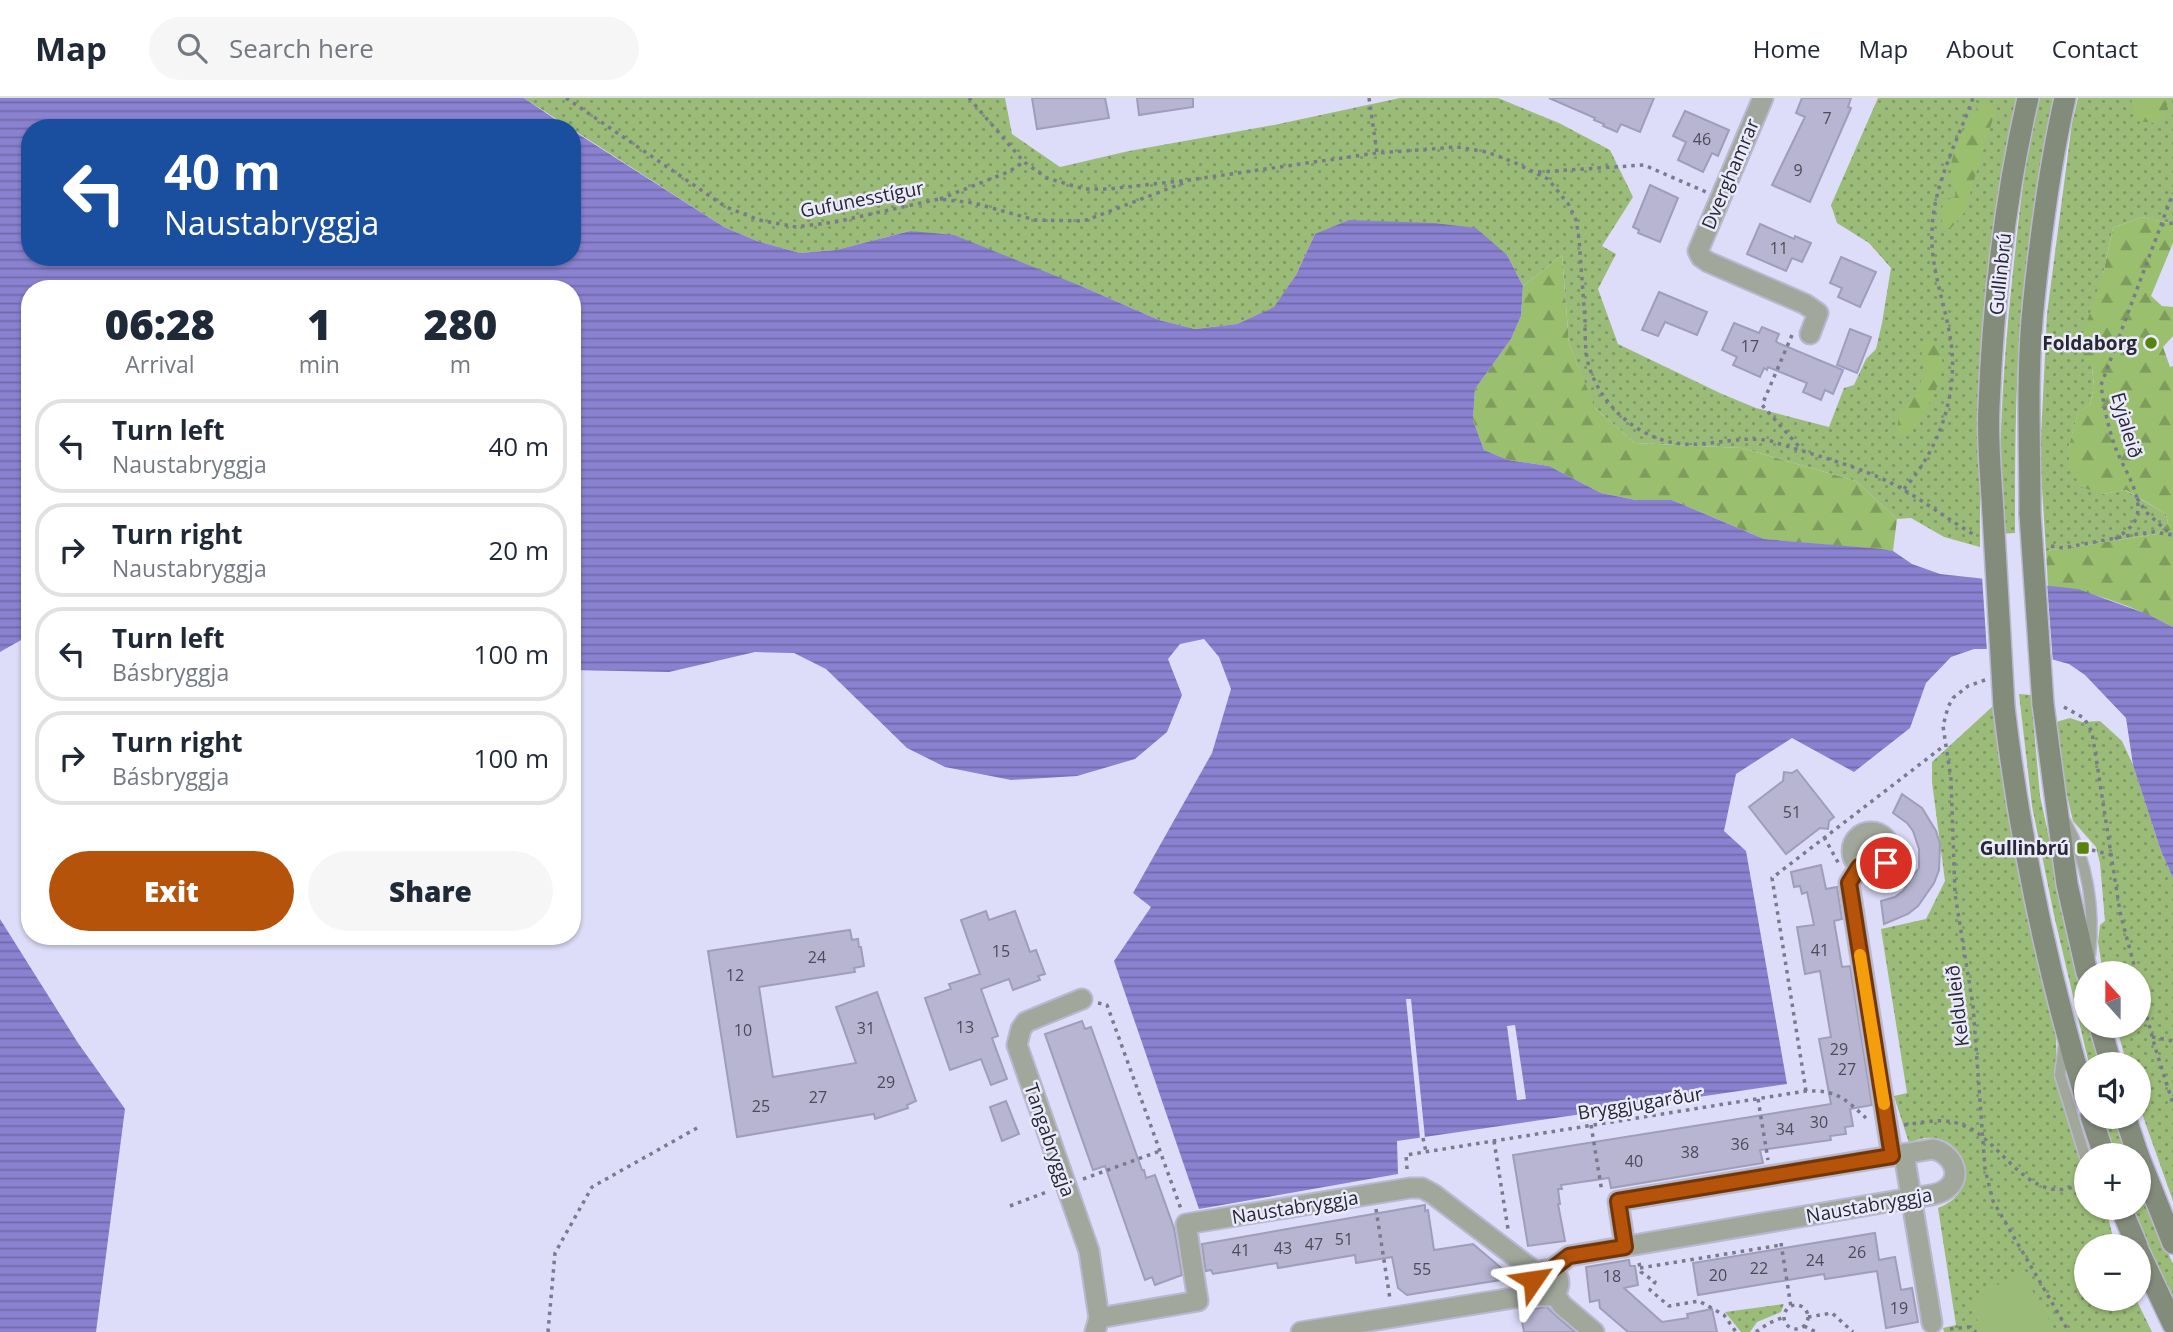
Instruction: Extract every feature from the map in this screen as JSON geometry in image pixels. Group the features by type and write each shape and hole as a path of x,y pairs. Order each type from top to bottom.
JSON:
{"main road":[{"name":"Gullinbrú","path":"2028,98 2008,205 1997,299 1989,408 1993,513 2004,707 2023,845 2074,1060"},
{"name":"Gullinbrú","path":"2065,98 2057,132 2034,301 2029,408 2030,514 2052,705 2057,807 2067,884 2085,961"},
{"path":"2151,1188 2173,1243"},
{"path":"2151,1279 2173,1324"},
{"path":"2151,1283 2166,1332"}],"street":[{"name":"Dverghamrar","path":"1754,101 1698,251 1701,257 1805,304"},
{"path":"1805,304 1818,313 1810,334"},
{"path":"1854,875 1898,1155 1912,1198 1939,1327"},
{"name":"Tangabryggja","path":"1082,999 1033,1017 1026,1022 1017,1045 1089,1251 1097,1325 1198,1301 1186,1224"},
{"name":"Naustabryggja","path":"1301,1332 1525,1296 1545,1282 1569,1256 1631,1246 1912,1198 1944,1191 1953,1180 1954,1166 1947,1154 1933,1149 1618,1201 1631,1246"},
{"path":"1409,1188 1422,1188 1433,1194 1506,1249 1545,1282 1562,1306 1594,1332"},
{"name":"Naustabryggja","path":"1186,1224 1409,1188"}],"lane":[{"name":"Gullinbrú","path":"2066,1034 2060,1075 2079,1143"}],"path":[{"name":"Gufunesstígur","path":"566,98 726,207 759,220 796,227 814,226 939,199 974,203 1035,220 1084,221 1189,180"},
{"path":"969,98 1024,162 1047,178 1084,189 1109,189 1189,180 1377,153 1457,147 1487,152 1535,172 1548,179 1560,191 1576,220 1587,358 1597,387 1615,411 1642,432 1670,442 1701,444 1736,438 1772,441 1904,489 1940,515 1973,534"},
{"path":"1369,98 1377,153"},
{"path":"1904,489 1918,473 1944,423 1953,376 1952,345 1936,277 1932,230 1940,182 1973,98"},
{"path":"939,199 1008,172 1024,162"},
{"path":"1535,172 1644,165 1720,198"},
{"name":"Eyjaleið","path":"2172,535 2133,497 2103,405 2101,385 2173,193"},
{"path":"2161,225 2173,223"},
{"path":"1804,452 1762,405 1805,304"},
{"path":"2115,538 2127,532 2135,521 2138,510 2133,497"},
{"path":"2049,545 2063,548 2154,532 2172,535"},
{"name":"Kelduleið","path":"1987,680 1968,686 1953,698 1943,726 1951,779 1955,894 1973,1006 1986,1177 1993,1201 2069,1332"},
{"path":"2052,705 2077,712 2092,732 2120,912 2133,961"},
{"path":"1806,1091 1772,878 1945,745"},
{"path":"1824,837 1854,875"},
{"path":"2083,848 2112,855"},
{"path":"1082,999 1107,1005 1186,1224"},
{"path":"2151,1033 2173,1104"},
{"path":"2152,1037 2173,1041"},
{"name":"Bryggjugarður","path":"1426,1152 1806,1091 1827,1090 1841,1096 1879,1130 1893,1127"},
{"path":"1758,1098 1769,1166"},
{"path":"1893,1127 1948,1119 1971,1128 2023,1174 2052,1188 2074,1186"},
{"path":"1591,1125 1603,1194"},
{"path":"548,1332 555,1253 593,1187 696,1128"},
{"path":"1409,1188 1406,1155 1426,1152 1423,1138"},
{"path":"1494,1141 1508,1225 1506,1249"},
{"path":"1066,1185 1160,1151"},
{"path":"1374,1194 1393,1317"},
{"path":"1010,1206 1040,1195"},
{"path":"1756,1332 1784,1317 1791,1307 1779,1231"},
{"path":"1640,1268 1781,1245"},
{"path":"1631,1246 1641,1272 1655,1282 1650,1290 1669,1306 1699,1301 1724,1315 1736,1332"},
{"path":"1791,1307 1801,1306 1808,1317"},
{"path":"1808,1317 1832,1313 1853,1332"},
{"path":"1784,1317 1791,1328 1798,1329 1804,1326 1808,1317"},
{"path":"1804,1326 1816,1332"},
{"path":"1939,1327 1969,1327 1976,1332"}],"green space":[{"path":"524,98 1005,98 1012,134 1060,167 1400,98 1498,98 1559,123 1610,150 1633,197 1602,246 1616,254 1598,289 1618,344 1756,408 1829,427 1844,388 1854,385 1866,359 1876,349 1891,268 1869,243 1837,223 1831,205 1878,98 2018,98 1980,380 1980,547 1944,537 1911,518 1897,519 1856,481 1742,448 1635,443 1594,407 1569,343 1562,255 1523,286 1507,255 1315,234 1296,275 1275,307 1237,324 1195,329 1159,320 1081,286 910,231 836,250 800,253 757,241 724,227 581,135 581,119 557,119"},
{"path":"2038,98 2053,98 2032,223 2020,328 2015,533 2000,534 2002,398 2007,330 2024,179"},
{"path":"2078,98 2173,98 2173,224 2142,217 2113,228 2103,274 2092,368 2094,386 2090,405 2078,413 2069,446 2069,467 2103,494 2125,490 2166,514 2168,523 2157,534 2046,551 2040,457 2047,314 2072,123"},
{"path":"2132,98 2168,98 2166,115 2155,123 2136,121 2131,107"},
{"path":"1991,104 1995,112 1964,213 1951,228 1946,228 1941,212 1944,201 1955,197 1956,193 1951,164 1956,146 1979,105"},
{"path":"2142,217 2173,224 2173,243 2151,296 2162,306 2173,307 2173,336 2163,347 2170,367 2173,366 2173,627 2112,601 2081,592 2048,587 2046,551 2157,534 2168,523 2166,514 2126,490 2103,494 2081,487 2069,467 2069,446 2078,412 2090,405 2094,386 2092,368 2084,359 2082,336 2103,274 2113,228"},
{"path":"1562,255 1569,343 1595,408 1635,443 1742,448 1856,481 1897,519 1893,551 1764,539 1672,500 1636,500 1601,493 1549,466 1508,460 1484,450 1473,420 1475,389 1511,339 1521,316 1523,286"},
{"path":"1929,339 1938,349 1942,360 1938,386 1911,433 1904,436 1898,434 1898,414 1919,386 1924,365 1921,343"},
{"path":"2019,694 2031,695 2040,796 2075,961 2074,1000 2054,915 2032,806"},
{"path":"1993,706 2010,824 2056,1036 2057,1081 2077,1143 2074,1143 2074,1220 2109,1220 2112,1234 2074,1234 2074,1311 2142,1311 2152,1332 1944,1332 1943,1328 1956,1325 1938,1208 1954,1198 1963,1186 1965,1172 1962,1159 1954,1147 1942,1140 1927,1138 1909,1143 1894,1096 1907,1093 1881,929 1926,919 1945,881 1932,782 1932,762"},
{"path":"2070,718 2082,722 2100,721 2122,741 2173,878 2173,1201 2148,1129 2151,1129 2151,1052 2124,1052 2119,1038 2151,1038 2151,961 2101,961 2098,942 2100,925 2105,921 2100,863 2096,847 2073,821 2061,770 2056,722"},
{"path":"2083,1038 2093,1038 2097,1052 2086,1052"},
{"path":"2106,1129 2118,1129 2123,1143 2111,1143"},
{"path":"2151,1215 2173,1264 2173,1298 2151,1251 2151,1234 2143,1234 2137,1220 2151,1220"},
{"path":"2021,1271 2056,1332 1984,1332 1967,1303"},
{"path":"1784,1304 1781,1312 1757,1322 1750,1332 1741,1332 1725,1312"}],"shaded area":[{"path":"0,98 524,98 555,119 21,119 21,266 581,266 581,136 724,227 757,241 800,253 836,250 910,231 954,235 1159,320 1195,329 1237,324 1274,307 1296,275 1315,234 1349,220 1434,223 1476,228 1507,255 1523,286 1521,316 1511,339 1475,389 1473,420 1484,450 1508,460 1549,466 1601,493 1636,500 1672,500 1764,539 1882,549 1893,551 1912,564 1940,574 2078,589 2147,614 2173,627 2173,878 2161,851 2133,765 2126,718 2085,675 2069,664 2015,649 1974,649 1951,657 1926,683 1910,728 1854,772 1792,738 1736,774 1724,831 1746,851 1787,1084 1397,1141 1398,1174 1199,1209 1114,961 1151,907 1133,893 1212,753 1231,689 1219,657 1204,639 1180,644 1168,659 1182,695 1167,732 1135,759 1077,776 1011,780 945,767 907,748 826,669 794,653 755,652 669,672 581,670 581,280 21,280 21,640 0,652"},
{"path":"0,919 78,1043 125,1109 96,1332 0,1332"}],"pier":[{"path":"1982,576 2047,583 2053,663 2015,652 1987,652"},
{"path":"1406,999 1411,999 1425,1138 1420,1138"},
{"path":"1515,1025 1526,1099 1517,1100 1507,1026"}],"building":[{"path":"1032,98 1105,98 1109,118 1037,129"},
{"path":"1137,98 1193,98 1193,107 1139,115"},
{"path":"1549,98 1654,98 1640,132 1621,124 1617,132 1603,126 1604,124 1594,120 1595,118"},
{"path":"1802,98 1851,98 1848,107 1851,108 1810,202 1772,185 1805,117 1796,113"},
{"path":"1685,111 1729,130 1718,156 1712,153 1703,172 1678,160 1686,142 1673,136"},
{"path":"1650,185 1678,198 1660,242 1638,233 1639,230 1633,227"},
{"path":"1760,224 1794,239 1795,236 1811,243 1802,262 1792,258 1786,271 1747,254"},
{"path":"1841,257 1876,272 1860,307 1838,297 1842,288 1830,283"},
{"path":"1659,292 1707,312 1697,335 1665,322 1658,336 1642,330"},
{"path":"1734,323 1759,333 1762,327 1779,334 1776,341 1778,343 1843,370 1833,394 1825,390 1821,400 1803,392 1807,383 1768,367 1767,370 1764,368 1760,377 1733,365 1737,357 1722,350"},
{"path":"1850,329 1871,337 1857,373 1837,365"},
{"path":"1797,770 1834,817 1829,821 1828,829 1820,828 1786,854 1749,807 1783,781 1784,772 1792,773"},
{"path":"1902,794 1922,808 1936,831 1940,844 1939,870 1934,883 1918,906 1908,914 1884,924 1881,901 1895,897 1903,891 1919,868 1919,849 1913,831 1893,813"},
{"path":"1821,865 1826,889 1837,887 1842,919 1834,921 1842,967 1850,966 1872,1105 1850,1109 1853,1126 1845,1127 1846,1134 1830,1136 1831,1140 1760,1150 1763,1163 1611,1188 1609,1178 1561,1185 1562,1189 1558,1189 1558,1204 1565,1241 1528,1246 1513,1155 1831,1104 1819,1039 1831,1037 1820,971 1805,974 1797,927 1814,925 1807,892 1802,894 1800,886 1794,887 1791,872"},
{"path":"986,911 989,920 1015,911 1030,952 1036,950 1045,974 1038,976 1040,980 1013,990 1009,979 981,989 998,1036 992,1038 1007,1079 991,1085 981,1059 950,1070 925,998 951,989 949,984 980,974 961,920"},
{"path":"850,930 852,940 858,939 864,966 854,968 855,972 759,987 773,1077 856,1063 836,1007 877,992 916,1101 907,1105 908,1108 875,1119 874,1114 737,1137 708,951"},
{"path":"1082,1021 1085,1029 1091,1027 1142,1170 1146,1178 1155,1175 1174,1228 1182,1275 1155,1285 1152,1277 1145,1280 1105,1166 1093,1170 1045,1034"},
{"path":"1006,1101 1019,1134 1002,1141 990,1107"},
{"path":"1425,1205 1434,1250 1473,1244 1513,1278 1407,1295 1398,1288 1392,1257 1356,1263 1355,1255 1278,1268 1277,1263 1213,1274 1211,1270 1206,1271 1202,1244"},
{"path":"1875,1233 1879,1260 1895,1257 1901,1290 1912,1288 1918,1322 1886,1328 1877,1271 1825,1279 1824,1274 1698,1295 1693,1263"},
{"path":"1629,1260 1630,1266 1635,1266 1638,1285 1624,1288 1662,1322 1688,1318 1687,1314 1712,1309 1717,1332 1628,1332 1600,1308 1599,1300 1590,1302 1586,1267"},
{"path":"1547,1307 1575,1332 1524,1332 1520,1311"}],"slow traffic":[{"path":"1860,955 1884,1104"}],"place":[{"name":"Foldaborg","path":"2151,343"},
{"name":"Gullinbrú","path":"2083,848"}],"route":[{"path":"1533,1280 1537,1273 1544,1269 1551,1270 1569,1256 1625,1247 1618,1201 1892,1156 1849,883 1859,867 1873,871 1886,863"}]}
